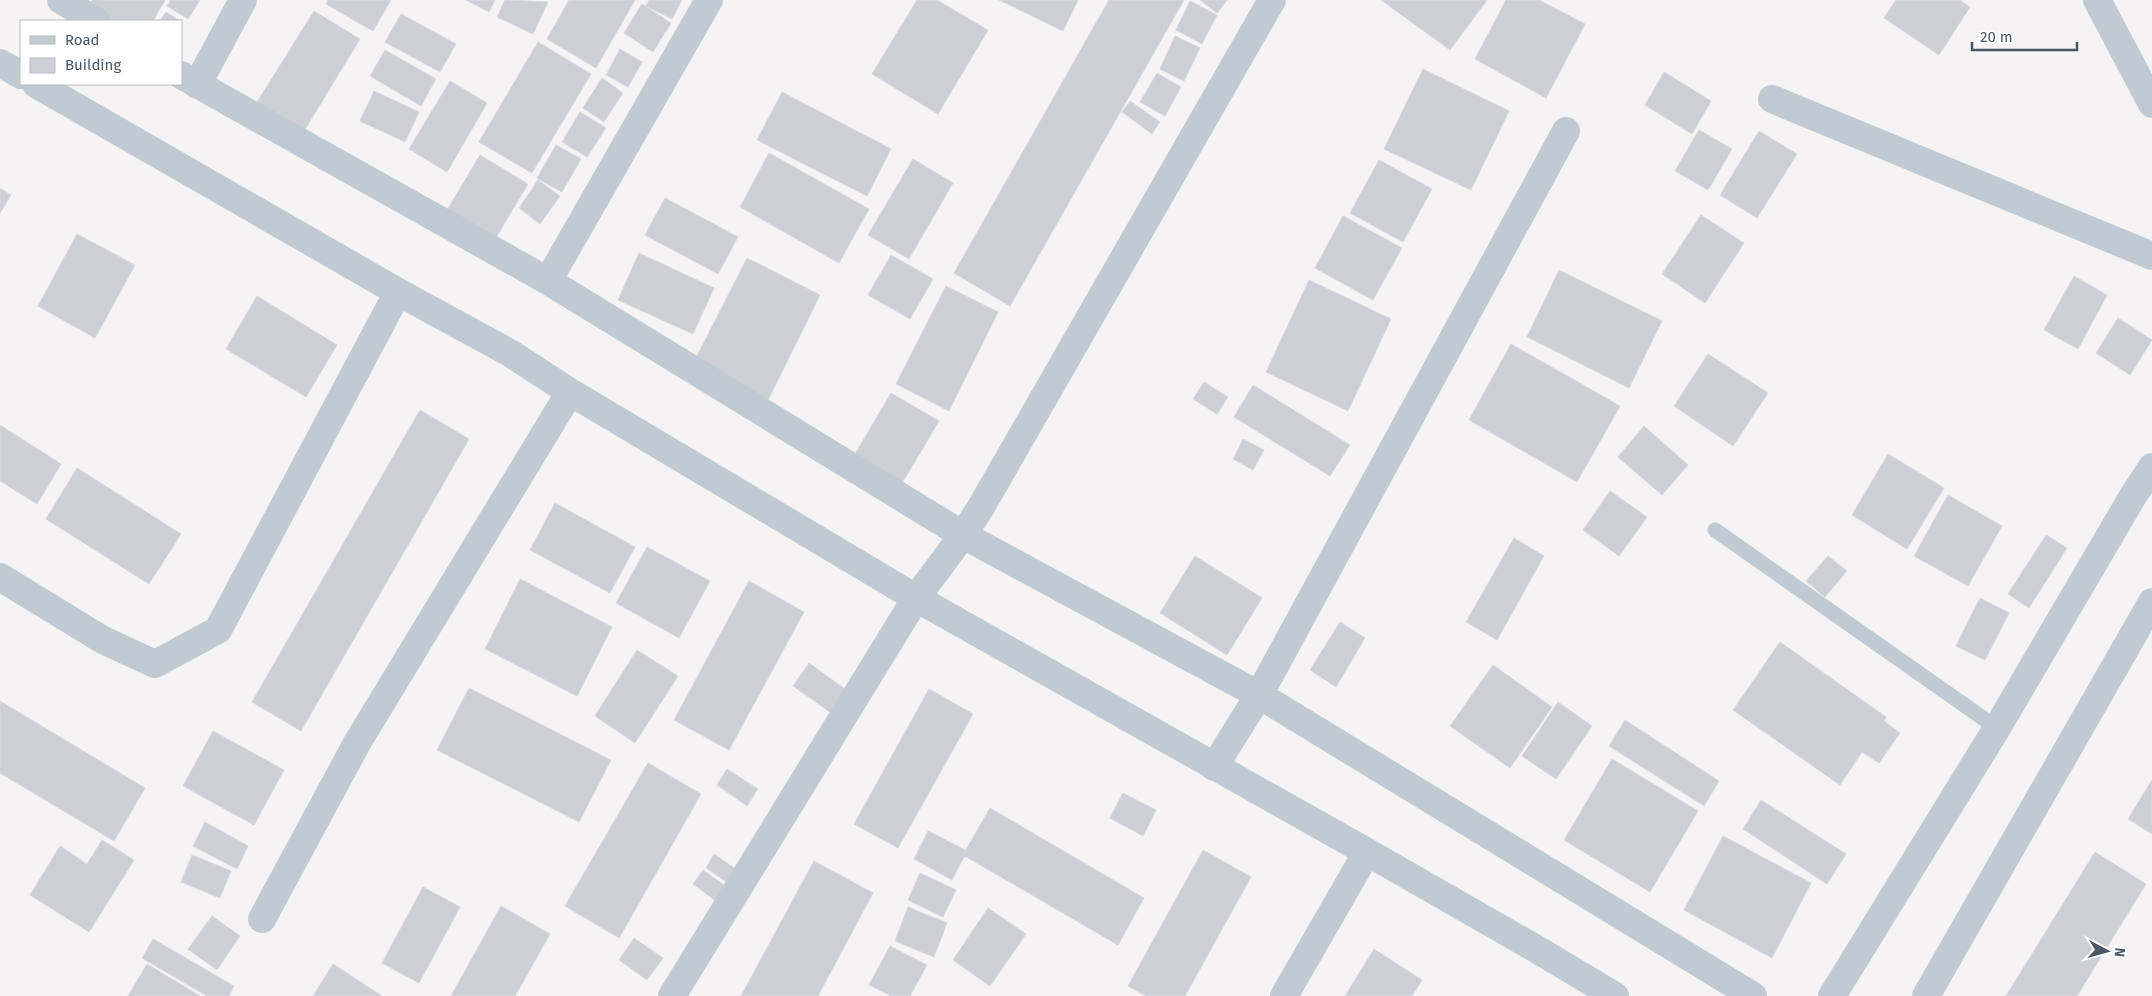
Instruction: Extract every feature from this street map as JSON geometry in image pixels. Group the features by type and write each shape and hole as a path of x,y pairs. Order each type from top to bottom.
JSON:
{"street":[{"path":"62,0 94,20"},
{"path":"243,0 189,80 548,281 963,535 1259,695 1753,996"},
{"path":"548,281 709,0"},
{"path":"672,996 916,598 963,535 986,498 1272,0"},
{"path":"2097,0 2152,104"},
{"path":"0,63 20,74"},
{"path":"38,85 398,292 510,353 570,392 916,598 1367,852 1615,996"},
{"path":"1772,99 2152,256"},
{"path":"1214,767 1259,695 1566,131"},
{"path":"0,577 103,640 155,664 218,630 398,292"},
{"path":"262,919 356,743 570,392"},
{"path":"1832,996 1997,728 2128,504 2152,467"},
{"path":"1926,996 2152,602"},
{"path":"1284,996 1367,852"}],"lane":[{"path":"1715,530 1997,728"}],"building":[{"path":"92,0 165,0 154,20 99,20 85,13"},
{"path":"171,0 200,0 188,19 167,6"},
{"path":"328,0 391,0 373,31 326,4"},
{"path":"466,0 495,0 489,12"},
{"path":"505,0 548,2 533,34 497,17"},
{"path":"569,0 635,0 596,68 547,39"},
{"path":"649,0 682,0 672,19 646,6"},
{"path":"917,0 937,0 988,30 938,114 872,74"},
{"path":"999,0 1078,0 1063,31"},
{"path":"1109,0 1184,0 1010,306 954,273"},
{"path":"1200,0 1227,0 1217,13"},
{"path":"1381,0 1487,0 1450,50"},
{"path":"1506,0 1539,0 1585,24 1546,98 1475,59"},
{"path":"1896,0 1960,0 1970,7 1939,55 1884,18"},
{"path":"1190,1 1217,15 1202,44 1176,30"},
{"path":"642,4 671,23 653,52 624,33"},
{"path":"314,11 360,39 301,136 254,107"},
{"path":"166,12 178,20 161,20"},
{"path":"401,14 456,44 440,72 385,42"},
{"path":"1175,36 1200,48 1184,81 1160,69"},
{"path":"538,42 591,74 532,173 479,142"},
{"path":"620,49 642,62 628,87 606,75"},
{"path":"385,50 436,79 421,106 370,76"},
{"path":"1423,69 1509,111 1471,190 1384,149"},
{"path":"1664,72 1711,101 1692,134 1645,105"},
{"path":"1157,73 1181,87 1165,116 1140,102"},
{"path":"602,78 623,93 604,122 583,108"},
{"path":"450,81 487,103 447,172 409,149"},
{"path":"374,91 419,112 405,142 360,121"},
{"path":"782,92 891,149 867,196 757,140"},
{"path":"1130,101 1160,122 1152,134 1122,112"},
{"path":"580,112 606,128 587,157 562,142"},
{"path":"1699,130 1732,149 1708,190 1675,171"},
{"path":"1759,131 1797,154 1757,218 1720,195"},
{"path":"556,145 581,159 562,192 537,178"},
{"path":"769,153 869,209 839,263 740,207"},
{"path":"480,155 528,184 494,241 446,212"},
{"path":"913,159 953,183 909,259 868,235"},
{"path":"1379,160 1432,189 1403,242 1350,213"},
{"path":"538,180 560,196 540,224 519,208"},
{"path":"0,188 11,195 0,213"},
{"path":"665,198 738,237 718,274 645,235"},
{"path":"1701,215 1744,243 1705,303 1662,274"},
{"path":"1343,216 1402,248 1373,300 1315,268"},
{"path":"77,234 135,265 95,338 38,306"},
{"path":"639,253 714,288 693,334 618,300"},
{"path":"891,255 933,279 910,319 868,295"},
{"path":"747,258 820,295 768,400 694,362"},
{"path":"1559,270 1662,321 1629,388 1527,337"},
{"path":"2074,276 2107,295 2078,349 2044,330"},
{"path":"1309,280 1391,319 1348,411 1266,372"},
{"path":"946,286 998,312 949,411 896,384"},
{"path":"257,296 337,345 306,397 226,349"},
{"path":"2118,318 2152,340 2130,375 2096,353"},
{"path":"1511,344 1620,406 1577,482 1469,420"},
{"path":"1708,354 1768,393 1733,446 1674,406"},
{"path":"1204,382 1228,397 1217,414 1193,399"},
{"path":"1253,385 1350,445 1330,476 1234,417"},
{"path":"891,393 939,421 901,485 854,456"},
{"path":"420,410 469,439 301,731 252,702"},
{"path":"0,425 61,464 37,504 0,481"},
{"path":"1644,426 1688,465 1662,495 1618,457"},
{"path":"1243,439 1264,450 1253,470 1233,459"},
{"path":"1888,454 1944,488 1907,549 1852,515"},
{"path":"77,468 181,534 149,584 46,519"},
{"path":"1610,491 1647,517 1619,556 1583,530"},
{"path":"1948,495 2002,526 1968,586 1914,556"},
{"path":"555,503 635,547 610,593 530,550"},
{"path":"2046,535 2067,548 2029,608 2008,594"},
{"path":"1514,538 1544,556 1497,640 1466,622"},
{"path":"647,547 710,581 679,638 616,603"},
{"path":"1195,556 1262,598 1227,655 1160,613"},
{"path":"1828,556 1847,571 1825,597 1806,581"},
{"path":"520,579 612,627 577,696 485,649"},
{"path":"749,581 804,612 729,750 674,720"},
{"path":"1980,598 2009,613 1985,660 1956,646"},
{"path":"1340,622 1365,638 1336,687 1310,670"},
{"path":"1780,642 1886,717 1884,721 1900,733 1879,763 1862,752 1840,785 1733,710"},
{"path":"637,650 678,676 635,743 595,716"},
{"path":"809,663 849,692 834,715 793,686"},
{"path":"1493,665 1552,707 1510,768 1450,726"},
{"path":"469,688 611,760 579,822 437,750"},
{"path":"929,689 973,714 898,848 854,824"},
{"path":"0,701 145,788 114,841 0,773"},
{"path":"1558,702 1592,726 1556,779 1522,756"},
{"path":"1625,720 1719,781 1704,806 1609,746"},
{"path":"213,731 284,770 254,825 183,786"},
{"path":"1612,759 1698,811 1650,892 1564,840"},
{"path":"648,763 701,794 619,938 565,906"},
{"path":"727,769 758,789 747,806 717,785"},
{"path":"2152,780 2152,834 2128,819"},
{"path":"1123,793 1156,810 1143,836 1110,818"},
{"path":"1761,800 1846,854 1827,884 1743,829"},
{"path":"990,808 1144,898 1118,945 963,855"},
{"path":"205,822 248,846 237,869 193,846"},
{"path":"928,831 967,851 952,880 914,859"},
{"path":"1723,836 1811,883 1772,958 1684,910"},
{"path":"102,840 134,860 89,932 30,895 60,846 87,864"},
{"path":"1203,850 1251,877 1185,996 1146,996 1128,986"},
{"path":"2095,852 2146,884 2077,996 2006,996"},
{"path":"714,854 740,872 731,885 706,868"},
{"path":"192,855 231,871 220,898 181,882"},
{"path":"814,861 873,893 818,996 741,996"},
{"path":"703,870 735,893 724,907 693,884"},
{"path":"920,873 956,890 943,917 908,900"},
{"path":"423,887 460,907 419,983 382,963"},
{"path":"501,906 550,934 515,996 451,996"},
{"path":"908,907 947,923 934,957 895,941"},
{"path":"988,908 1026,934 990,986 953,960"},
{"path":"212,916 240,936 217,970 188,949"},
{"path":"634,938 663,958 647,980 619,960"},
{"path":"153,939 234,986 229,996 207,996 142,958"},
{"path":"890,946 927,965 910,996 891,996 869,985"},
{"path":"1374,949 1422,980 1412,996 1345,996"},
{"path":"147,964 200,996 128,996"},
{"path":"333,964 382,996 313,996"}]}
